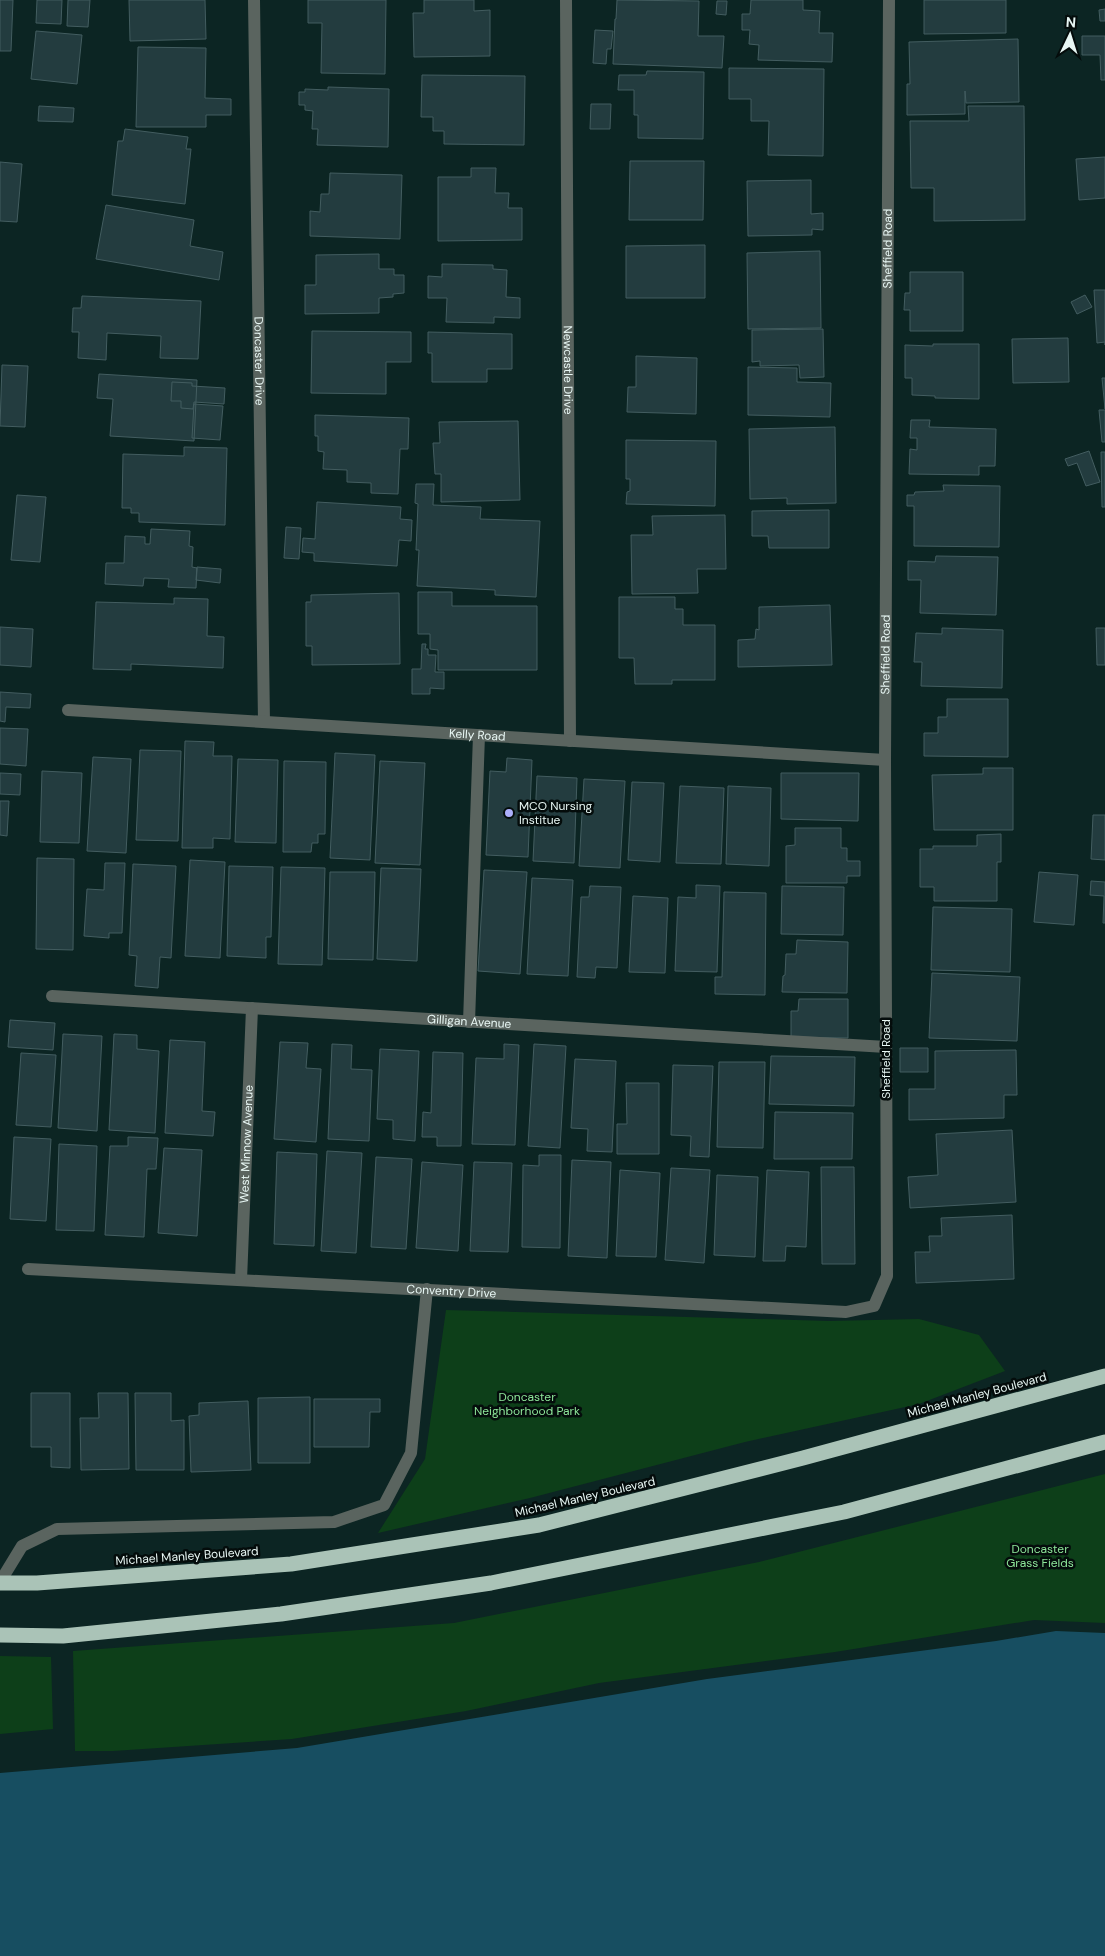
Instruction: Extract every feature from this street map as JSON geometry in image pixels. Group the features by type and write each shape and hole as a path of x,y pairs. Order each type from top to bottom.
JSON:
{"highway":[{"name":"Michael Manley Boulevard","path":"0,1583 37,1583 290,1564 540,1525 812,1455 1105,1376"},
{"path":"0,1635 63,1636 281,1614 492,1583 844,1512 1105,1442"}],"street":[{"name":"Doncaster Drive","path":"254,0 264,722"},
{"name":"Newcastle Drive","path":"566,0 570,741"},
{"name":"Sheffield Road","path":"874,1306 887,1276 885,760 889,0"},
{"name":"Kelly Road","path":"68,710 885,760"},
{"path":"469,1022 479,735"},
{"name":"Gilligan Avenue","path":"52,996 886,1047"},
{"name":"West Minnow Avenue","path":"241,1280 252,1008"},
{"name":"Conventry Drive","path":"28,1269 846,1312 874,1306"},
{"path":"0,1583 22,1546 56,1529 334,1522 384,1505 411,1453 427,1289"}],"green space":[{"name":"Doncaster Neighborhood Park","path":"446,1310 829,1321 919,1319 979,1335 1005,1371 919,1404 745,1442 530,1498 378,1533 425,1459"},
{"name":"Doncaster Grass Fields","path":"1105,1474 1105,1623 1034,1620 835,1652 599,1683 466,1711 292,1739 113,1751 75,1751 73,1651 454,1623 759,1562"},
{"path":"0,1656 51,1657 53,1729 0,1734"}],"water":[{"path":"1056,1631 1105,1633 1105,1956 0,1956 0,1773 297,1748 707,1679 996,1641"}],"building":[{"path":"0,0 13,0 11,51 0,51"},
{"path":"37,0 62,0 61,24 36,23"},
{"path":"68,0 90,0 88,27 67,26"},
{"path":"129,0 205,0 206,39 130,41"},
{"path":"308,0 386,0 385,74 321,73 322,23 308,23"},
{"path":"424,0 474,0 474,11 490,10 490,56 414,57 413,13 424,13"},
{"path":"617,0 699,1 698,36 724,36 722,68 613,64"},
{"path":"751,0 803,0 803,10 820,11 819,33 833,33 832,62 758,60 759,45 749,44 750,30 742,30 742,14 750,14"},
{"path":"924,0 1006,0 1006,33 924,34"},
{"path":"717,1 727,1 726,15 716,14"},
{"path":"1105,9 1105,21 1100,21 1099,10"},
{"path":"595,30 613,31 611,49 607,49 606,64 593,63"},
{"path":"36,31 82,35 77,84 31,79"},
{"path":"1082,36 1105,36 1105,80 1101,80 1100,55 1082,55"},
{"path":"1018,39 1019,102 966,103 965,91 965,114 907,115 907,84 910,84 909,42"},
{"path":"138,47 206,48 205,98 231,99 231,115 206,115 206,127 136,127"},
{"path":"729,68 824,69 823,156 768,155 769,121 751,121 751,99 729,99"},
{"path":"647,71 704,72 703,139 638,138 638,115 634,115 634,90 618,90 619,75 646,75"},
{"path":"422,75 525,76 524,145 444,144 444,131 433,131 433,117 421,117"},
{"path":"328,87 389,89 388,147 317,145 318,129 312,129 313,111 305,110 305,105 299,105 299,92 305,92 305,89 328,90"},
{"path":"591,104 611,104 610,129 590,129"},
{"path":"39,106 74,108 73,122 38,121"},
{"path":"968,106 1024,106 1025,220 934,221 934,188 911,188 910,121 969,121"},
{"path":"125,129 188,137 186,149 191,149 185,204 112,195 118,141 123,141"},
{"path":"1105,157 1105,198 1079,200 1076,159"},
{"path":"630,161 704,161 703,220 629,220"},
{"path":"0,162 22,164 17,222 0,221"},
{"path":"471,168 496,168 495,193 509,193 508,208 522,208 522,240 438,241 438,177 471,177"},
{"path":"330,173 402,175 400,239 310,236 310,211 320,212 321,194 329,194"},
{"path":"811,180 811,214 823,213 823,230 812,229 812,235 748,236 747,181"},
{"path":"106,205 194,220 190,246 223,252 219,280 96,259"},
{"path":"705,245 705,298 626,298 626,246"},
{"path":"820,251 821,328 748,329 747,253"},
{"path":"379,254 379,269 394,269 394,275 404,275 404,293 393,294 393,297 379,298 379,313 305,314 305,285 316,285 316,255"},
{"path":"442,264 493,265 493,269 507,270 506,297 520,298 520,318 494,317 494,323 446,322 447,298 428,298 428,276 442,277"},
{"path":"910,272 963,272 963,331 910,331 910,310 904,310 905,293 910,293"},
{"path":"1094,290 1105,290 1105,342 1097,343"},
{"path":"1085,295 1092,307 1077,314 1071,302"},
{"path":"82,296 201,301 198,359 160,358 161,336 107,333 106,360 78,358 79,332 72,332 73,308 81,308"},
{"path":"823,329 824,377 800,378 799,365 760,366 760,361 752,362 752,330"},
{"path":"312,331 411,332 411,362 386,362 386,394 311,393"},
{"path":"428,332 512,334 512,369 487,369 487,382 432,382 432,353 428,353"},
{"path":"1068,338 1069,382 1013,383 1012,339"},
{"path":"933,344 979,344 979,399 935,398 935,396 912,395 912,378 905,378 905,345 933,346"},
{"path":"636,356 697,358 696,414 627,412 628,387 636,387"},
{"path":"2,365 28,366 25,427 0,426"},
{"path":"748,367 797,368 797,382 831,383 830,417 748,415"},
{"path":"99,374 197,380 194,441 110,436 113,399 97,398"},
{"path":"1102,378 1105,378 1105,409"},
{"path":"172,382 192,383 192,386 225,388 224,404 194,402 193,409 181,408 181,401 171,401"},
{"path":"194,404 223,406 220,440 192,438"},
{"path":"1099,410 1105,410 1105,442 1102,442"},
{"path":"315,415 409,418 408,449 400,449 398,494 371,493 371,483 347,482 347,470 323,469 324,452 318,451 318,436 315,436"},
{"path":"911,420 930,420 929,427 996,429 995,466 979,466 979,475 909,474 910,449 917,450 917,438 910,438"},
{"path":"518,421 520,500 441,502 441,474 435,474 433,443 440,443 439,422"},
{"path":"835,427 836,503 787,504 787,498 750,499 749,429"},
{"path":"626,440 716,441 715,506 626,504 627,492 630,491 630,479 626,479"},
{"path":"184,447 227,448 225,525 139,522 139,513 131,513 131,508 122,508 123,454 184,456"},
{"path":"1089,451 1100,482 1086,486 1077,463 1068,466 1065,459"},
{"path":"1101,452 1105,452 1105,507 1102,507"},
{"path":"416,484 434,484 433,505 481,507 480,519 540,521 536,597 495,595 495,590 417,586 419,550 416,550 418,504 415,503"},
{"path":"943,485 1000,486 999,547 914,546 914,506 907,506 907,495 914,495 915,492 944,491"},
{"path":"17,495 46,497 40,562 11,560"},
{"path":"317,502 401,507 400,519 412,520 411,541 399,540 397,566 314,561 314,553 302,552 303,538 315,539"},
{"path":"829,510 829,548 769,548 768,536 752,536 752,511"},
{"path":"725,515 726,569 697,569 698,593 632,594 631,535 653,535 652,516"},
{"path":"286,527 301,528 299,559 284,558"},
{"path":"151,529 190,531 189,546 193,547 192,567 197,568 196,588 168,587 169,579 144,578 143,586 105,584 106,563 124,563 125,536 145,537 145,544 150,544"},
{"path":"936,556 998,557 996,615 920,613 921,580 908,580 908,561 935,562"},
{"path":"197,567 221,569 220,583 196,580"},
{"path":"418,592 452,592 452,606 537,606 537,670 438,670 438,650 430,649 430,634 418,634"},
{"path":"399,593 400,664 312,665 312,646 306,646 306,602 311,602 311,595"},
{"path":"619,597 675,597 675,609 683,609 683,625 715,625 715,680 672,680 672,684 635,684 634,658 619,658"},
{"path":"174,598 208,599 207,636 224,637 223,668 131,664 131,670 93,669 96,602 174,604"},
{"path":"830,605 832,665 738,667 738,640 755,639 756,629 759,630 759,607"},
{"path":"0,627 33,629 31,667 0,665"},
{"path":"942,628 1003,630 1002,688 921,686 922,662 914,662 916,633 942,634"},
{"path":"1096,628 1105,628 1105,665 1097,665"},
{"path":"422,644 426,644 425,649 428,649 428,655 436,655 435,672 444,672 444,689 430,688 430,694 412,694 412,669 421,669"},
{"path":"0,692 31,694 30,708 6,707 5,722 0,721"},
{"path":"947,699 1008,699 1008,757 924,756 924,733 938,733 938,717 947,717"},
{"path":"0,728 28,729 26,766 0,764"},
{"path":"185,741 214,742 213,756 232,756 230,839 213,838 213,848 182,848"},
{"path":"140,750 181,751 178,841 136,840"},
{"path":"335,753 375,755 370,860 330,858"},
{"path":"93,757 131,759 126,853 87,851"},
{"name":"MCO Nursing Institue","path":"507,758 532,760 528,857 486,855 490,771 506,772"},
{"path":"238,759 278,760 276,843 235,842"},
{"path":"284,761 326,762 325,834 318,834 318,843 312,843 311,852 283,852"},
{"path":"380,761 425,763 420,865 375,863"},
{"path":"983,768 1013,768 1013,830 934,830 932,775 983,774"},
{"path":"42,771 82,773 79,843 40,842"},
{"path":"0,773 21,774 20,795 0,794"},
{"path":"781,773 859,773 858,821 781,819"},
{"path":"537,776 577,778 574,863 533,861"},
{"path":"584,779 625,781 620,868 579,866"},
{"path":"632,782 664,783 660,862 628,860"},
{"path":"680,786 724,788 721,864 676,863"},
{"path":"728,786 771,788 769,866 726,864"},
{"path":"0,801 9,801 7,836 0,835"},
{"path":"1093,815 1105,815 1105,860 1091,859"},
{"path":"795,828 841,828 841,848 847,848 847,861 860,861 860,876 847,876 847,883 786,883 786,846 795,845"},
{"path":"1001,834 1001,862 997,862 997,901 934,901 934,887 920,887 920,849 933,849 933,846 977,846 977,835"},
{"path":"37,858 74,859 73,950 36,949"},
{"path":"190,860 225,862 220,958 185,956"},
{"path":"105,863 125,863 122,933 109,933 109,938 84,936 87,889 104,890"},
{"path":"133,864 176,866 171,958 160,957 158,988 135,986 137,956 129,955"},
{"path":"229,866 273,867 271,937 266,937 266,958 227,956"},
{"path":"281,867 325,868 322,965 278,964"},
{"path":"381,868 421,869 417,961 377,959"},
{"path":"484,870 527,872 520,974 478,971"},
{"path":"330,872 375,872 373,960 328,959"},
{"path":"1039,872 1078,875 1074,925 1034,922"},
{"path":"532,878 573,880 568,976 527,974"},
{"path":"1091,881 1105,882 1105,923 1103,923 1104,896 1090,895"},
{"path":"696,885 720,886 717,972 675,971 678,897 696,898"},
{"path":"590,886 621,887 617,968 596,967 595,978 577,977 581,897 589,897"},
{"path":"782,886 844,887 843,935 781,934"},
{"path":"724,892 766,893 765,995 715,994 715,977 722,977"},
{"path":"633,896 668,898 665,973 629,972"},
{"path":"933,907 1012,909 1010,972 931,970"},
{"path":"797,940 848,942 847,993 782,992 786,954 796,954"},
{"path":"932,973 1020,977 1017,1041 929,1038"},
{"path":"799,999 848,999 848,1038 791,1037 791,1011 798,1011"},
{"path":"10,1020 55,1023 53,1050 8,1047"},
{"path":"63,1034 102,1036 97,1131 58,1128"},
{"path":"114,1034 137,1035 137,1049 159,1051 155,1133 109,1130"},
{"path":"170,1040 205,1042 202,1111 215,1112 213,1136 165,1133"},
{"path":"280,1042 308,1043 306,1068 321,1069 316,1142 274,1139"},
{"path":"332,1044 352,1045 351,1069 372,1070 369,1141 328,1139"},
{"path":"504,1044 519,1045 515,1145 472,1144 476,1058 504,1059"},
{"path":"534,1044 566,1046 560,1148 528,1146"},
{"path":"900,1048 928,1048 928,1072 900,1072"},
{"path":"380,1049 419,1051 415,1141 393,1139 393,1120 377,1119"},
{"path":"1016,1050 1017,1095 1004,1095 1004,1118 909,1120 909,1089 935,1089 935,1051"},
{"path":"433,1052 463,1053 461,1146 437,1146 437,1137 422,1137 423,1112 431,1113"},
{"path":"21,1053 56,1055 51,1127 16,1125"},
{"path":"771,1056 855,1057 854,1106 769,1104"},
{"path":"575,1059 616,1061 612,1152 587,1151 588,1129 571,1128"},
{"path":"719,1062 765,1062 763,1148 717,1147"},
{"path":"673,1065 713,1066 709,1157 690,1156 691,1136 671,1135"},
{"path":"626,1083 659,1083 659,1154 617,1154 617,1124 627,1124"},
{"path":"775,1112 853,1113 852,1159 774,1159"},
{"path":"1012,1130 1016,1202 910,1208 908,1177 938,1175 936,1134"},
{"path":"14,1137 51,1139 46,1221 10,1219"},
{"path":"128,1137 158,1138 156,1169 147,1169 144,1237 105,1235 110,1146 128,1146"},
{"path":"59,1144 97,1146 94,1231 56,1230"},
{"path":"164,1148 202,1150 197,1236 158,1233"},
{"path":"327,1151 362,1153 356,1253 321,1251"},
{"path":"277,1152 317,1154 314,1246 274,1244"},
{"path":"539,1155 561,1155 560,1248 522,1247 523,1165 539,1166"},
{"path":"376,1157 412,1159 406,1249 371,1247"},
{"path":"572,1160 611,1162 607,1258 568,1256"},
{"path":"422,1162 463,1165 458,1251 416,1248"},
{"path":"474,1162 512,1163 508,1252 470,1251"},
{"path":"821,1167 854,1167 855,1264 822,1264"},
{"path":"671,1168 710,1170 704,1263 665,1260"},
{"path":"620,1170 660,1173 656,1257 616,1256"},
{"path":"767,1170 809,1172 806,1247 786,1246 785,1261 763,1261"},
{"path":"717,1175 758,1177 755,1257 714,1255"},
{"path":"1012,1215 1014,1279 916,1283 915,1252 930,1252 929,1236 942,1236 941,1218"},
{"path":"31,1393 70,1393 70,1468 51,1467 51,1447 31,1447"},
{"path":"98,1393 128,1393 129,1469 81,1470 80,1418 99,1418"},
{"path":"135,1393 171,1393 171,1421 184,1420 184,1470 136,1470"},
{"path":"310,1397 310,1463 258,1463 258,1398"},
{"path":"314,1399 380,1399 380,1412 370,1412 369,1447 314,1447"},
{"path":"248,1401 251,1470 191,1472 189,1416 199,1415 199,1403"}],"place":[{"name":"MCO Nursing Institue","path":"509,813"}]}
